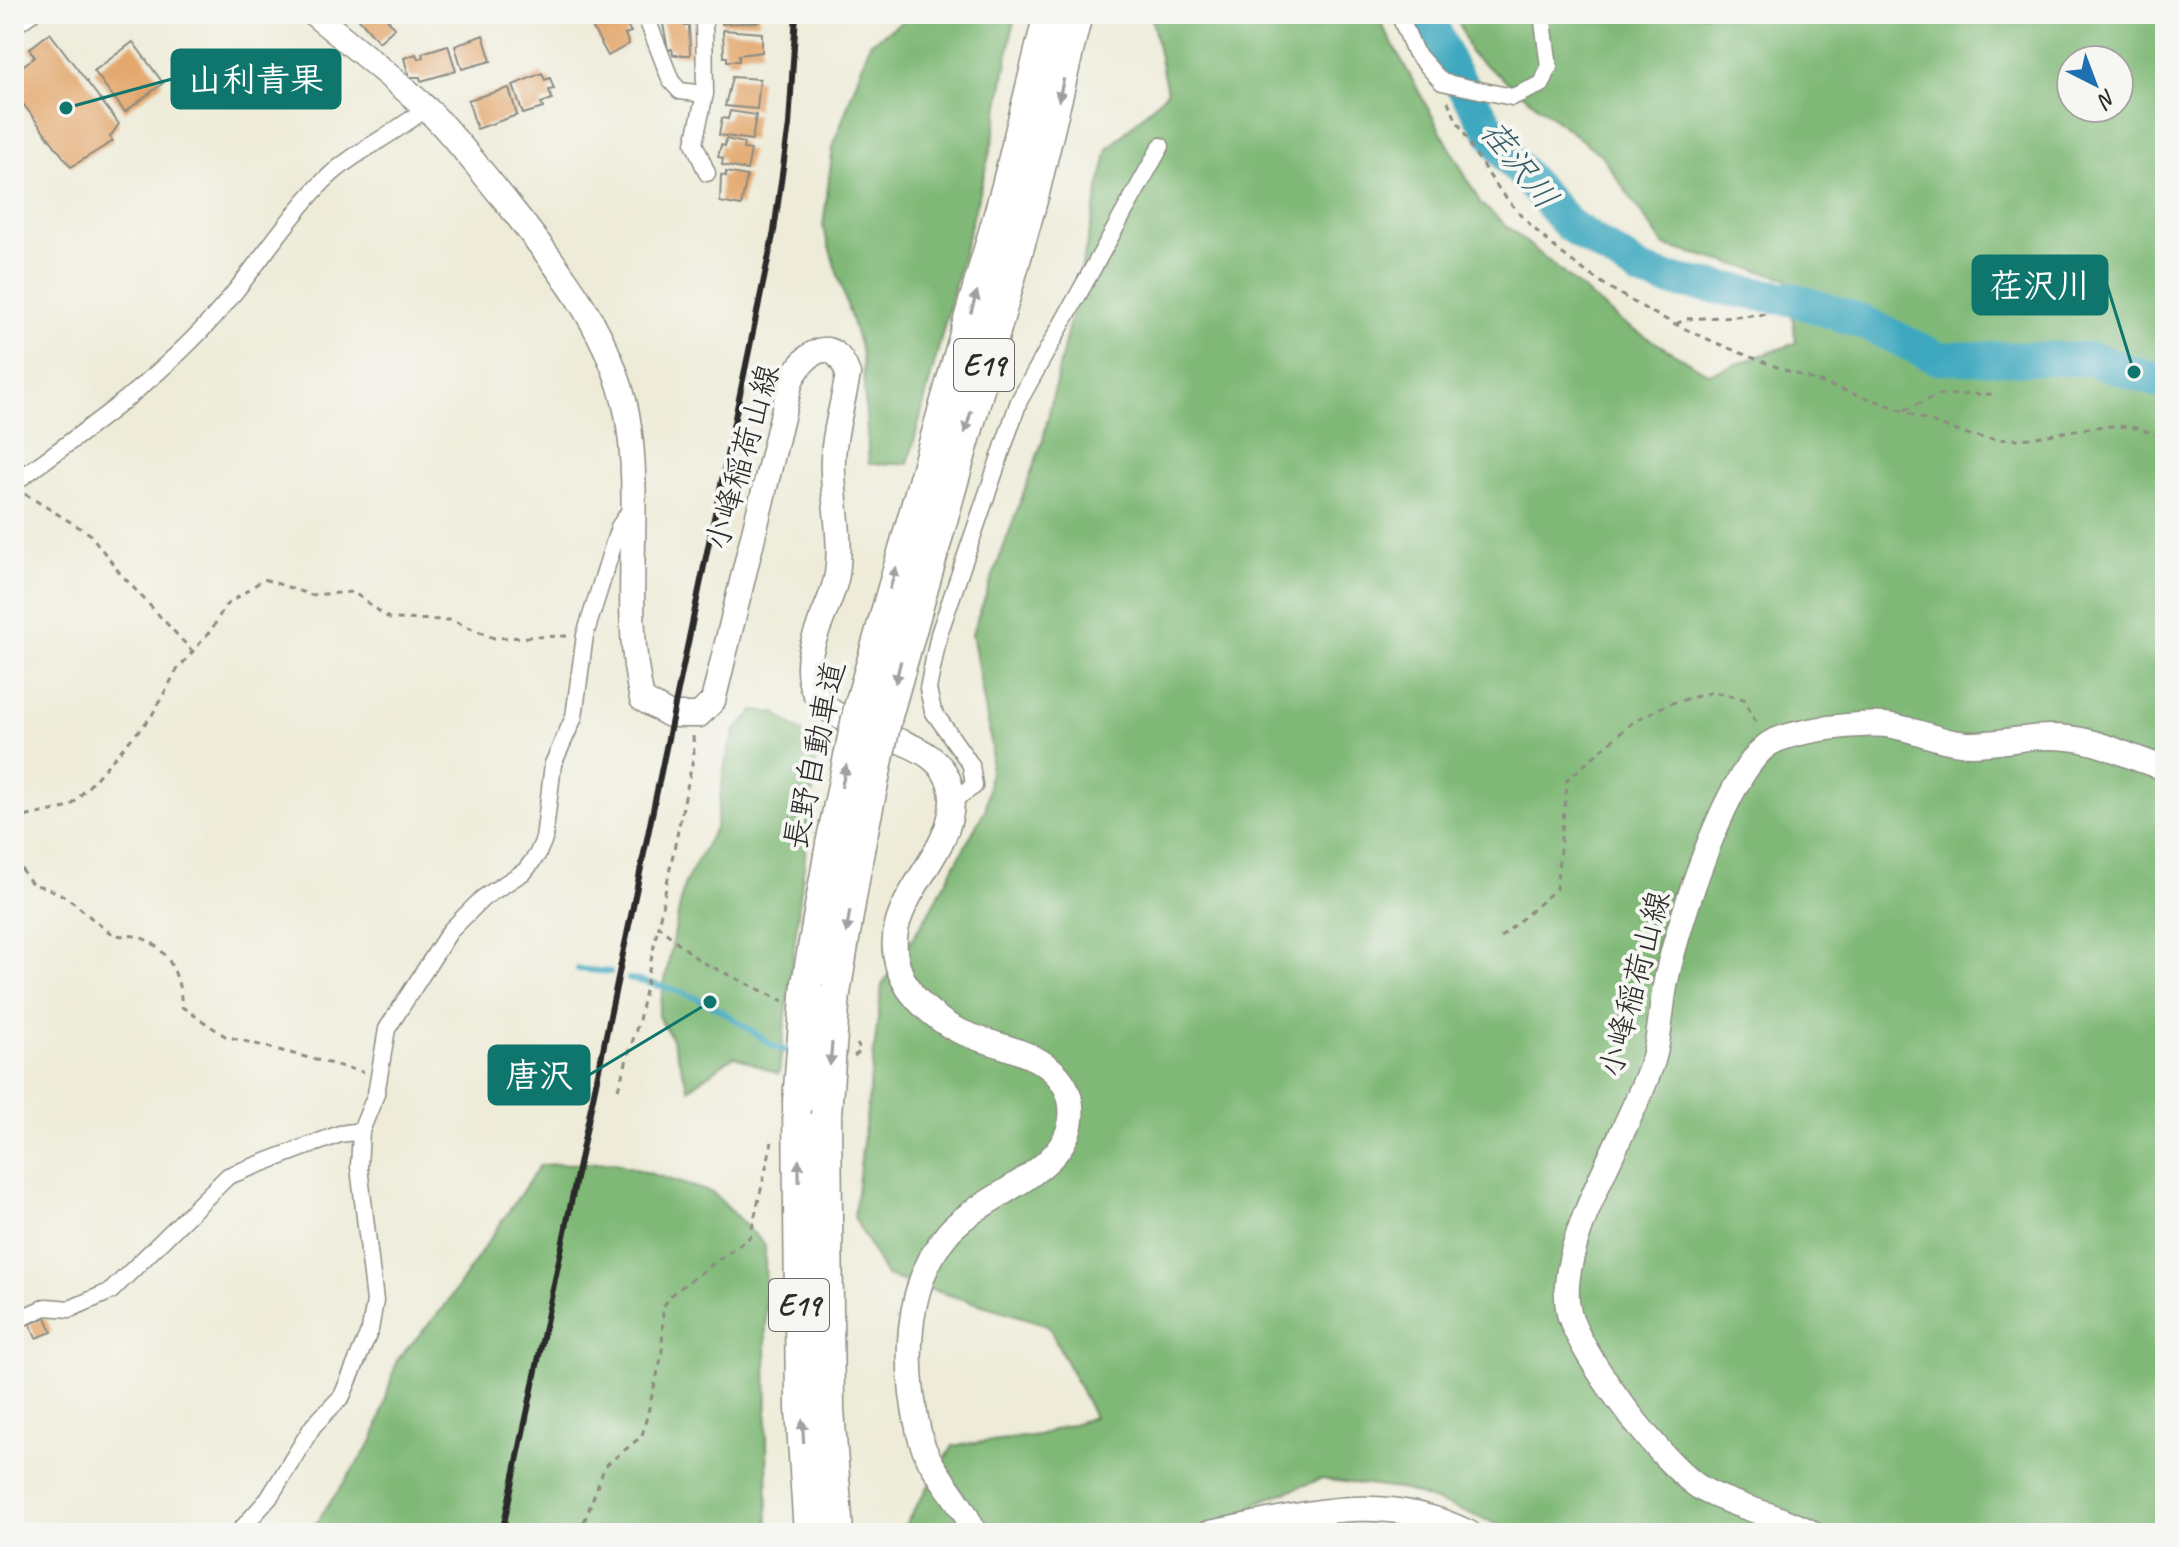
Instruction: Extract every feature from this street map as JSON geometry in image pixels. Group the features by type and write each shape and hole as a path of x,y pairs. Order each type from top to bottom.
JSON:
{"highway":[{"name":"長野自動車道","path":"822,1521 800,1367 796,992 845,847 873,712 1049,14"},
{"name":"長野自動車道","path":"873,712 1034,193 1077,14"},
{"name":"長野自動車道","path":"822,1521 827,1315 826,1115 845,847"}],"main road":[{"path":"314,14 426,108 454,137 568,281 607,348 627,414 631,509 631,655 642,699 670,715 693,715"},
{"name":"小峰稲荷山線","path":"693,715 699,715 713,701 791,380 802,360 819,349 832,351 843,360 848,374 832,469 839,544 837,576 809,658 809,677 815,694 840,719 917,747 932,759 945,776 953,800"},
{"path":"1768,745 1788,737 1858,725 1891,726 1940,740 1973,744 2025,736 2069,738 2097,744 2165,768"},
{"name":"小峰稲荷山線","path":"1768,745 1749,766 1716,829 1681,918 1666,980 1654,1056 1578,1238 1568,1278 1569,1312 1584,1346 1602,1375 1687,1480 1732,1504 1812,1533"},
{"path":"953,800 942,836 899,914 897,964 909,989 955,1030 1043,1061 1060,1079 1070,1099 1072,1121 1062,1144 1046,1162 948,1233 927,1266 912,1305 910,1351 919,1433 929,1462 961,1505 974,1533"},
{"path":"1209,1533 1355,1506 1436,1519 1469,1533"}],"street":[{"path":"14,26 31,14"},
{"path":"645,14 671,81 680,91 705,94"},
{"path":"704,14 705,94 694,143 707,173"},
{"path":"1399,14 1415,52 1446,82 1512,97 1542,84 1549,67 1542,14"},
{"path":"14,483 90,428 200,330 317,187 339,167 426,108"},
{"path":"953,800 974,786 971,765 933,711 928,689 944,619 1019,401 1161,146"},
{"path":"238,1533 269,1498 313,1426 342,1396 370,1330 375,1301 359,1167 361,1131 379,1076 387,1029 393,1014 450,931 483,898 525,871 537,855 544,839 553,764 574,717 585,635 619,527 631,509"},
{"path":"14,1321 46,1307 70,1309 111,1291 228,1176 340,1134 361,1131"}],"path":[{"path":"1446,82 1450,108 1488,177 1528,225 1593,276 1653,314 1806,379 1903,411 1946,429 2014,440 2107,427 2131,427 2165,438"},
{"path":"1676,324 1686,319 1770,314"},
{"path":"1903,411 1938,395 1994,394"},
{"path":"14,483 33,501 90,534 119,572 193,652"},
{"path":"14,819 70,807 151,717 177,670 225,606 245,589 264,579 311,595 353,592 390,619 451,620 494,638 585,635"},
{"path":"1501,937 1556,889 1567,780 1633,722 1668,704 1713,692 1744,699 1768,745"},
{"path":"618,1089 650,969 694,754 693,715"},
{"path":"14,859 32,884 53,890 77,903 104,928 122,938 138,936 159,948 172,964 181,986 182,1007 225,1036 379,1076"},
{"path":"658,926 700,961 796,992"},
{"path":"850,1059 861,1051 855,1041"},
{"path":"580,1533 605,1466 642,1436 662,1355 663,1307 672,1294 750,1237 774,1135"}],"green space":[{"path":"914,14 1015,14 993,140 908,464 869,464 862,354 823,227 833,147 870,43"},
{"path":"1151,14 1376,14 1481,204 1621,322 1709,374 1796,343 1787,278 1664,246 1601,155 1470,53 1456,14 2165,14 2165,1533 1522,1533 1405,1490 1321,1479 1258,1502 1228,1533 900,1533 953,1446 1038,1435 1094,1417 1048,1325 886,1276 854,1217 882,985 928,914 986,808 992,748 972,633 1043,440 1108,149 1167,92"},
{"path":"754,711 776,713 818,746 779,1074 734,1056 689,1089 671,1037 658,1016 684,885 716,826 725,764 735,731"},
{"path":"613,1162 713,1193 765,1245 768,1533 309,1533 374,1439 397,1360 444,1307 540,1165"}],"building":[{"path":"355,14 383,14 395,28 379,42"},
{"path":"661,14 685,14 685,26 689,26 690,55 673,55 672,49 668,50"},
{"path":"721,14 759,14 759,22 722,24"},
{"path":"620,15 631,32 625,34 629,44 608,56 592,27"},
{"path":"723,30 762,33 762,52 739,55 739,61 727,61 724,57"},
{"path":"50,33 119,124 110,137 113,141 71,167 14,92 14,72 35,57 29,49"},
{"path":"483,35 491,61 462,69 455,46"},
{"path":"133,42 163,83 125,112 94,71"},
{"path":"448,45 456,71 421,81 420,77 409,77 404,58 416,54 418,59 423,57 422,53"},
{"path":"542,73 545,80 550,78 554,89 549,90 552,99 541,103 543,108 523,114 513,85"},
{"path":"732,77 760,79 757,109 725,106"},
{"path":"509,88 517,115 477,129 468,100"},
{"path":"730,111 756,115 752,140 719,135 722,118 728,119"},
{"path":"726,139 744,143 743,149 751,150 747,170 722,165 723,158 718,157"},
{"path":"726,172 747,176 741,206 720,202 721,175 726,176"},
{"path":"46,1317 52,1332 36,1338 30,1324"}],"waterway":[{"name":"荏沢川","path":"1427,14 1448,63 1507,156 1569,225 1640,271 1665,279 1796,300 1865,323 1938,358 2092,359 2165,383"},
{"path":"578,969 610,972"},
{"path":"629,979 673,989 707,1003 776,1048 785,1050"}],"railway":[{"path":"502,1533 774,231 789,125 796,14"}],"place":[{"name":"山利青果","path":"66,108"},
{"name":"荏沢川","path":"2134,372"},
{"name":"唐沢","path":"710,1002"}]}
